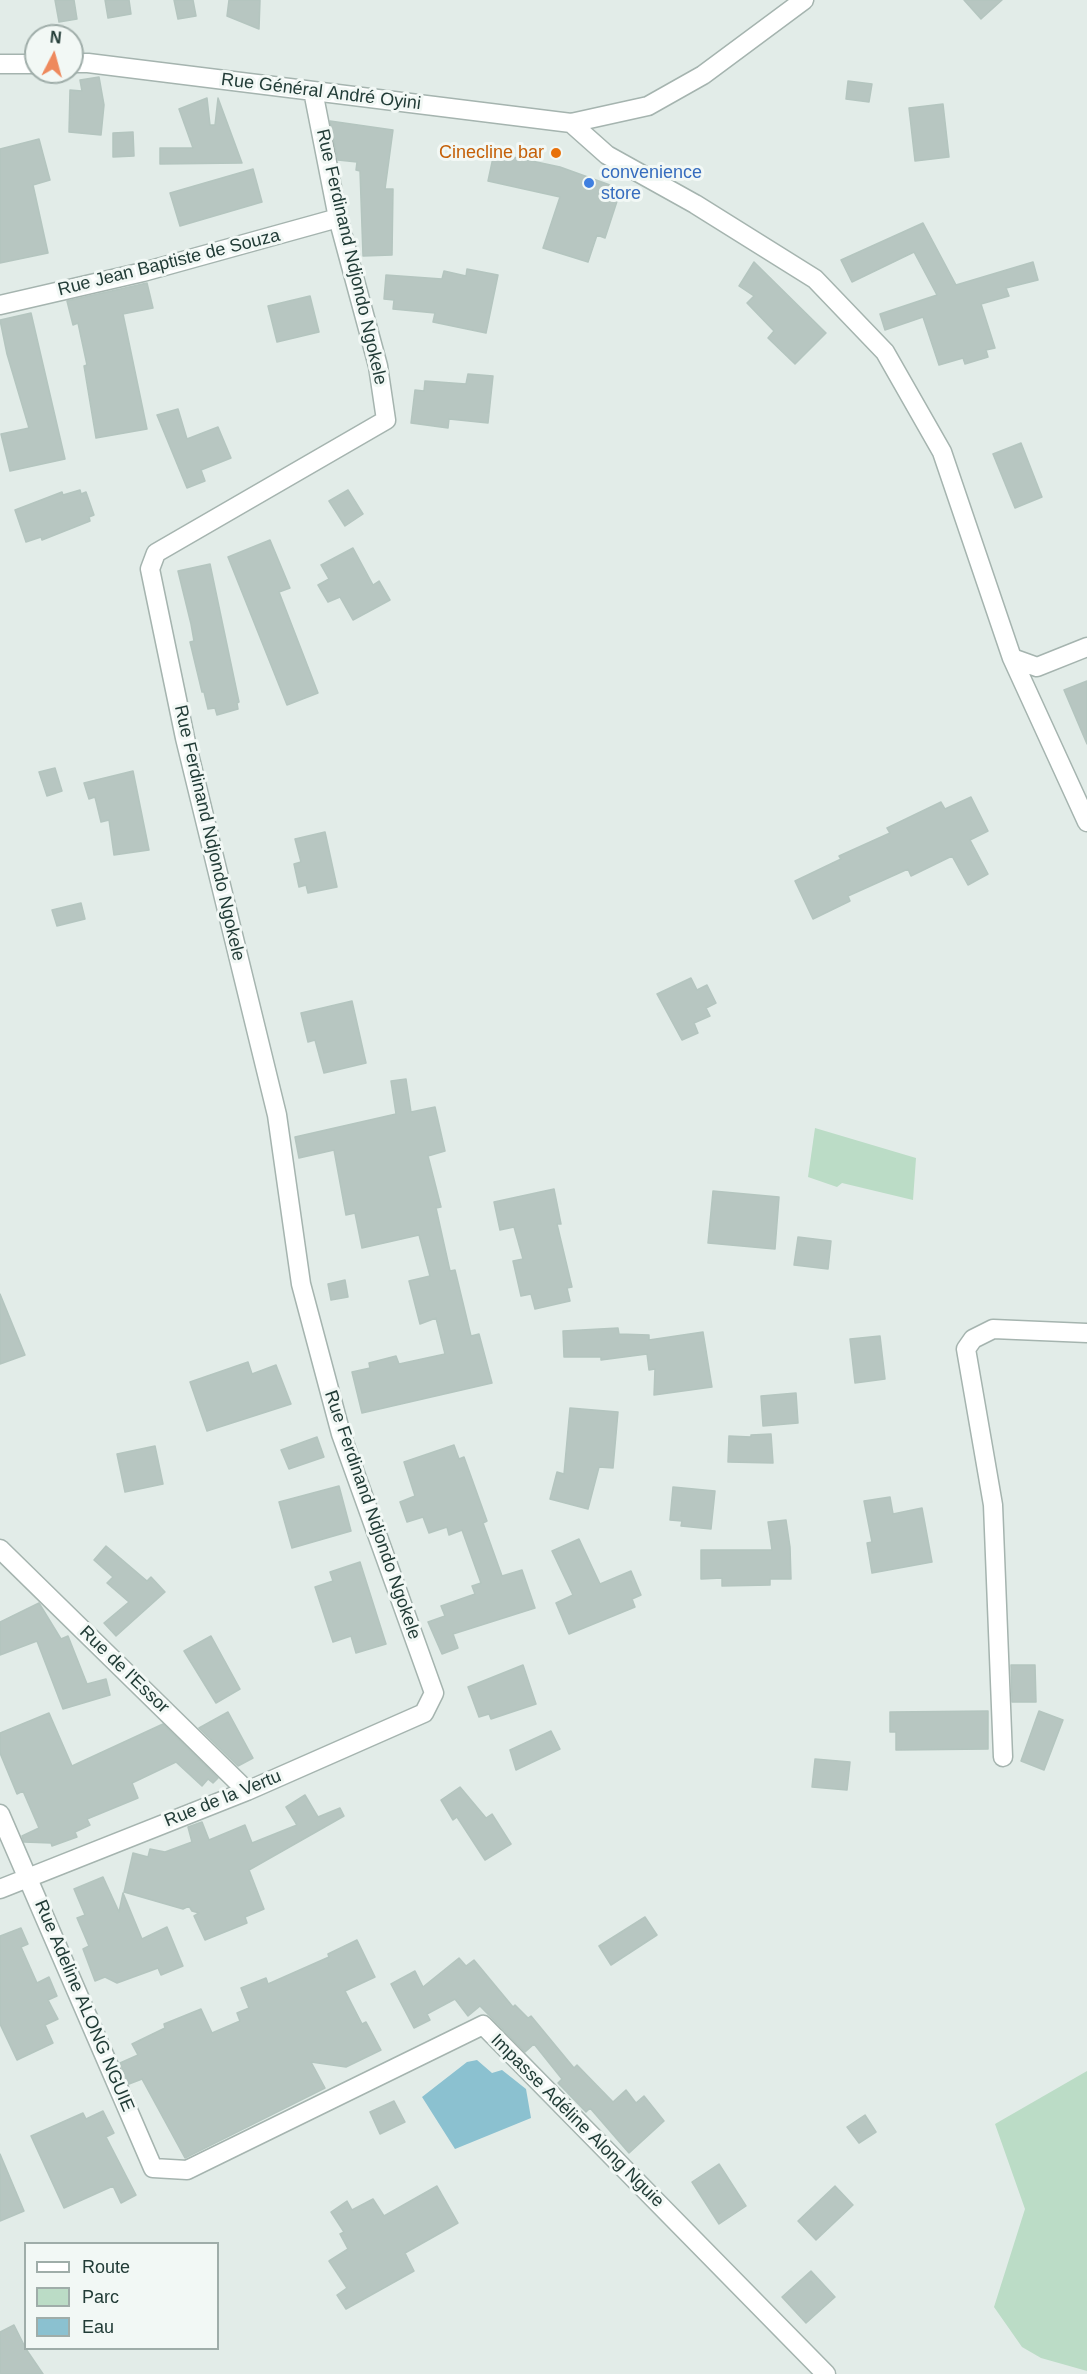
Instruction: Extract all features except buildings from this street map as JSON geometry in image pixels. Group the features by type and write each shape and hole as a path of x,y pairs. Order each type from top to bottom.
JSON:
{"street":[{"name":"Rue Général André Oyini","path":"84,63 571,123 648,106 703,75 804,0"},
{"path":"0,64 24,64"},
{"name":"Rue Ferdinand Ndjondo Ngokele","path":"313,91 338,218 378,366 386,420 156,553 150,569 185,738 277,1115 302,1284 341,1434 434,1693"},
{"path":"571,123 607,155 695,204 815,279 885,352 942,452 1012,658 1087,822"},
{"name":"Rue Jean Baptiste de Souza","path":"0,305 143,272 338,218"},
{"path":"1012,658 1037,667 1087,647"},
{"path":"1003,1758 993,1505 966,1349 973,1339 993,1329 1087,1333"},
{"name":"Rue de l'Essor","path":"0,1549 248,1791"},
{"name":"Rue de la Vertu","path":"0,1889 248,1791 424,1713 434,1693"},
{"name":"Rue Adeline ALONG NGUIE","path":"0,1814 29,1876 153,2168 187,2170"},
{"name":"Impasse Adéline Along Nguie","path":"187,2170 483,2025 826,2374"}],"green space":[{"path":"815,1128 916,1158 913,1200 842,1183 837,1187 808,1177"},
{"path":"1087,2071 1087,2371 1041,2358 1022,2347 994,2307 1025,2209 995,2124"}],"water":[{"path":"477,2060 492,2073 502,2070 526,2089 531,2118 455,2149 422,2097 467,2062"}],"place":[{"name":"Cinecline bar","path":"556,153"},
{"name":"convenience store","path":"589,183"}]}
